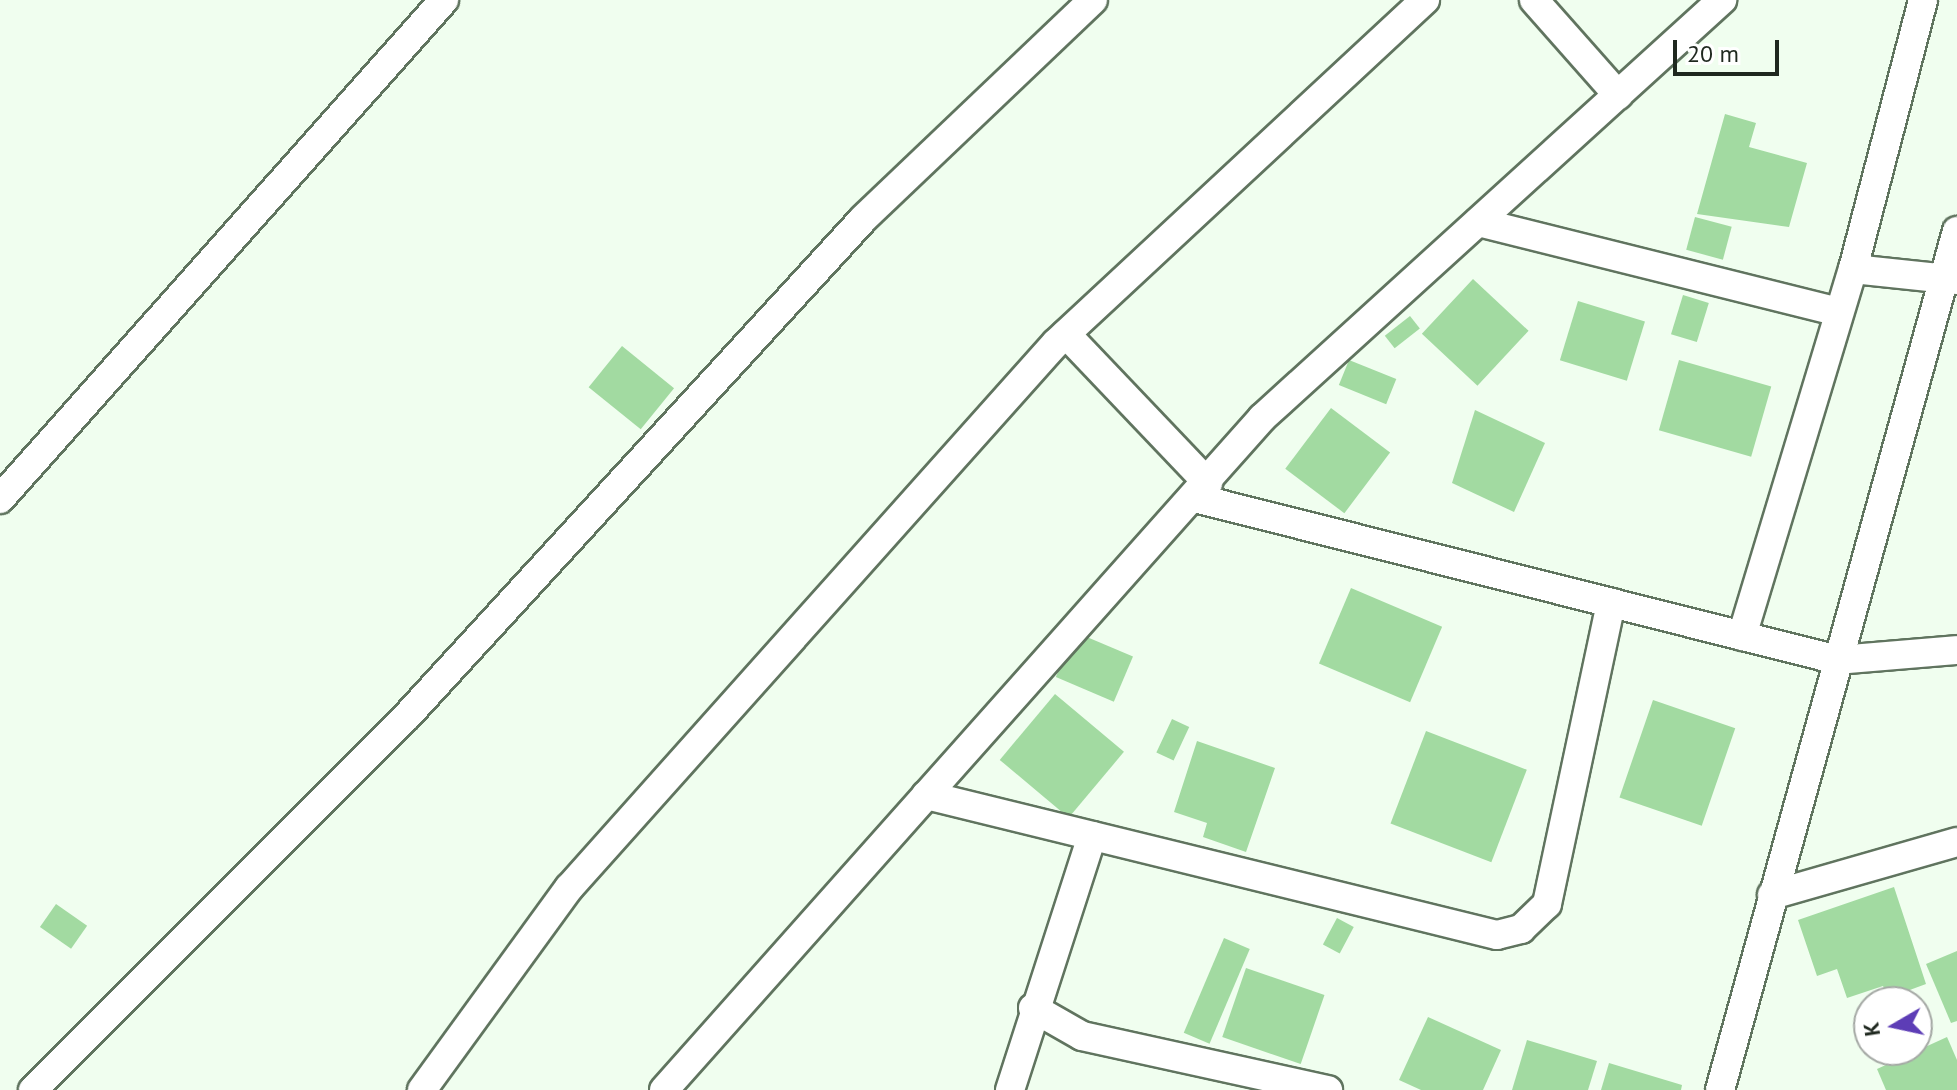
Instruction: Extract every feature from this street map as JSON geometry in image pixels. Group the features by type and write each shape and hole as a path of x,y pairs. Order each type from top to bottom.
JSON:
{"street":[{"path":"0,499 444,0"},
{"path":"33,1090 408,715 864,218 1093,0"},
{"path":"422,1090 569,888 770,655 1066,334 1425,0"},
{"path":"1534,0 1618,95"},
{"path":"664,1090 1202,490 1262,418 1722,0"},
{"path":"1742,636 1853,269 1923,0"},
{"path":"1478,222 1839,312"},
{"path":"1720,1090 1838,660 1950,282 1957,231"},
{"path":"1853,269 1950,282"},
{"path":"1066,334 1202,490 1611,603 1838,660 1957,650"},
{"path":"926,795 1497,935 1521,929 1547,904 1611,603"},
{"path":"1010,1090 1033,1008 1092,836"},
{"path":"1772,895 1957,842"},
{"path":"1033,1008 1082,1036 1328,1090"}],"building":[{"path":"1725,114 1756,123 1749,147 1807,163 1789,227 1697,214"},
{"path":"1695,217 1732,227 1723,260 1686,250"},
{"path":"1473,279 1529,331 1477,386 1422,334"},
{"path":"1683,295 1709,303 1697,342 1671,334"},
{"path":"1578,301 1645,321 1627,381 1560,360"},
{"path":"1410,316 1420,329 1395,348 1385,336"},
{"path":"622,346 674,388 641,429 589,387"},
{"path":"1349,360 1396,379 1386,404 1339,385"},
{"path":"1679,360 1771,386 1751,457 1659,430"},
{"path":"1331,408 1390,453 1344,513 1285,469"},
{"path":"1475,410 1545,443 1514,512 1452,483"},
{"path":"1351,588 1442,627 1410,702 1319,663"},
{"path":"1075,632 1133,657 1114,702 1056,677"},
{"path":"1055,694 1124,752 1069,818 1000,760"},
{"path":"1653,700 1735,728 1702,826 1619,797"},
{"path":"1172,719 1189,727 1174,761 1156,753"},
{"path":"1426,731 1527,770 1491,862 1391,823"},
{"path":"1197,741 1275,768 1246,852 1203,837 1207,823 1174,812"},
{"path":"1894,887 1926,984 1853,986 1853,996 1847,998 1837,969 1817,976 1798,920"},
{"path":"56,904 87,926 71,949 40,927"},
{"path":"1337,918 1354,927 1340,953 1323,944"},
{"path":"1224,938 1250,949 1210,1044 1184,1033"},
{"path":"1957,951 1957,1021 1951,1023 1926,964"},
{"path":"1246,968 1324,995 1301,1064 1222,1037"},
{"path":"1428,1017 1501,1050 1483,1090 1421,1090 1399,1080"},
{"path":"1947,1037 1957,1060 1957,1090 1886,1090 1877,1069 1884,1066 1933,1066 1933,1043"},
{"path":"1527,1040 1597,1061 1588,1090 1512,1090"},
{"path":"1609,1063 1682,1085 1681,1090 1601,1090"}]}
